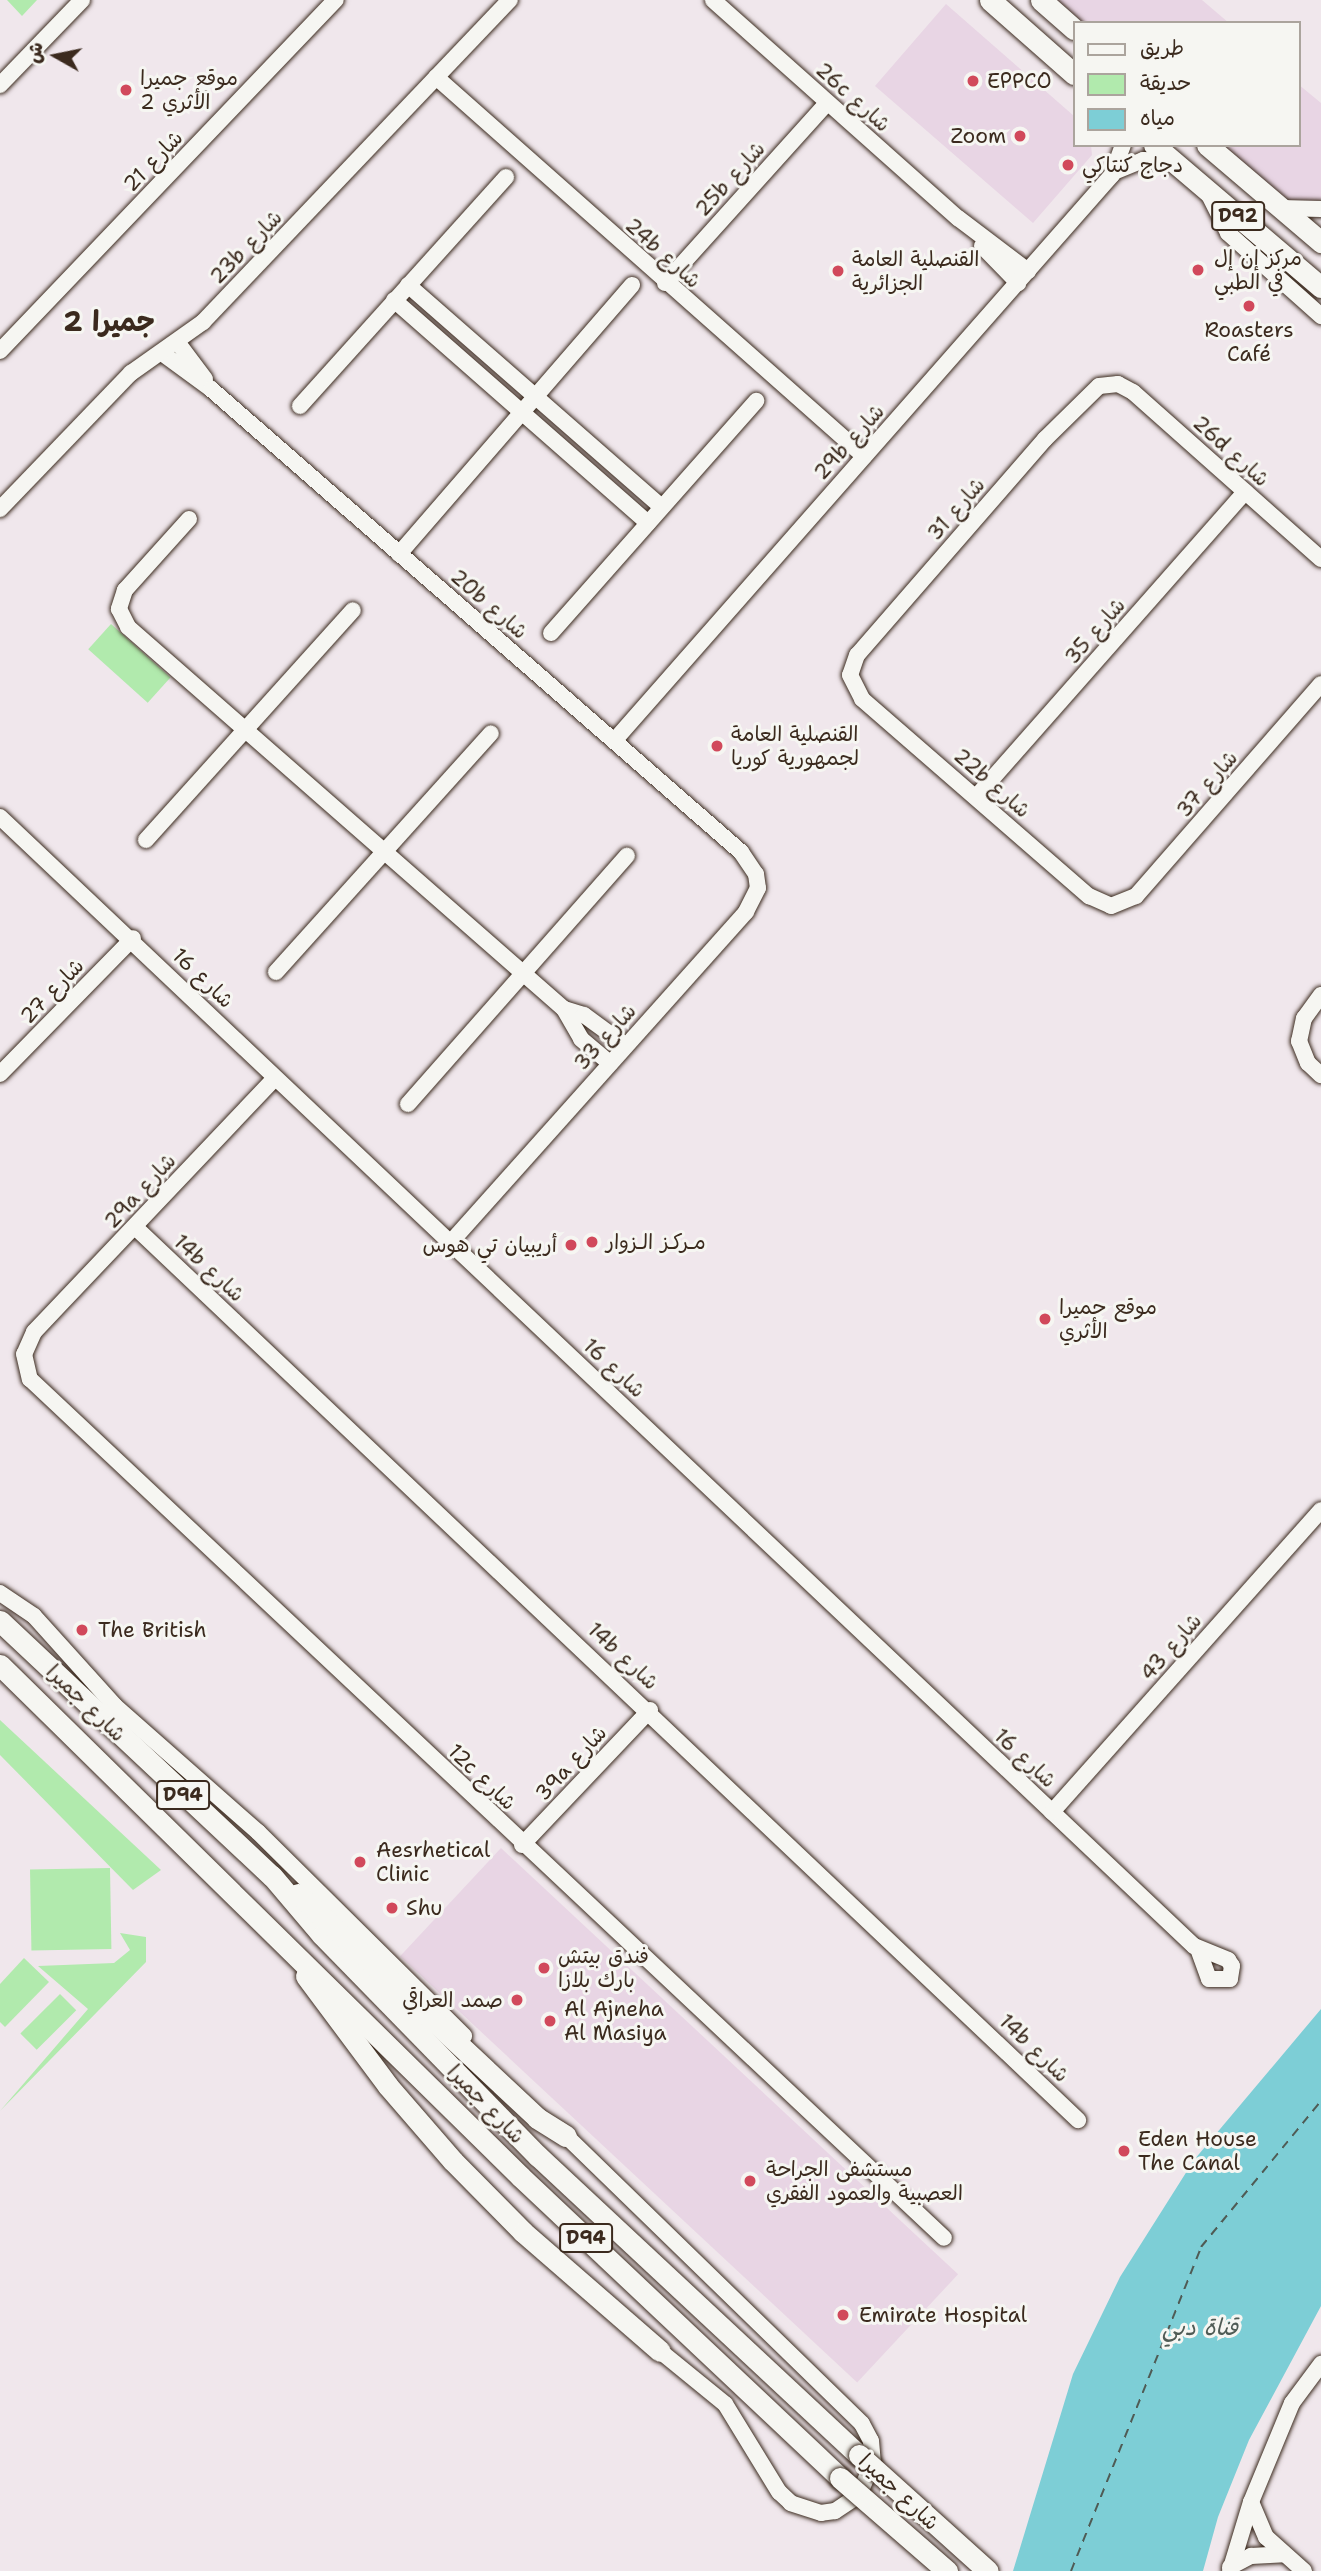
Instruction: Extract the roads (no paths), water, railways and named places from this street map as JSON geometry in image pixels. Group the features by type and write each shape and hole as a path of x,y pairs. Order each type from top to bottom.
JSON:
{"main road":[{"path":"990,0 1072,72"},
{"path":"1041,0 1072,27"},
{"name":"D92","path":"1156,147 1321,287"},
{"name":"D92","path":"1209,147 1321,242"},
{"name":"شارع جميرا","path":"0,1621 272,1876 322,1935 538,2156 859,2455 988,2571"},
{"name":"شارع جميرا","path":"0,1665 521,2177 840,2478 947,2571"},
{"path":"272,1876 326,1916 531,2113 566,2136"},
{"path":"279,1937 340,2025 453,2161 523,2231 660,2351"}],"street":[{"path":"0,85 82,0"},
{"name":"شارع 21","path":"0,351 336,0"},
{"name":"23b شارع","path":"0,509 131,373 178,343 204,322 510,0"},
{"name":"26c شارع","path":"713,0 1023,277"},
{"name":"24b شارع","path":"436,77 665,283 864,456"},
{"name":"25b شارع","path":"665,283 827,103"},
{"name":"29b شارع","path":"614,741 1116,171 1122,147"},
{"path":"1116,171 1143,160 1172,161"},
{"path":"300,406 506,177"},
{"path":"1206,189 1228,233 1321,316"},
{"path":"1281,208 1321,209"},
{"path":"408,285 662,507"},
{"path":"399,554 632,285"},
{"path":"394,300 648,523"},
{"name":"20b شارع","path":"178,343 209,387"},
{"name":"20b شارع","path":"162,353 209,387 741,852"},
{"name":"26d شارع","path":"1109,384 1133,392 1321,559"},
{"name":"شارع 31","path":"850,675 857,655 1045,439 1090,391 1109,384"},
{"path":"551,633 756,401"},
{"name":"شارع 35","path":"976,797 1245,492"},
{"path":"189,519 125,590 119,609 128,627 564,1009 581,1039 610,1063"},
{"path":"146,840 353,610"},
{"name":"22b شارع","path":"850,675 862,699 1096,901 1119,905"},
{"name":"شارع 37","path":"1119,905 1136,897 1321,684"},
{"path":"276,972 491,733"},
{"name":"شارع 16","path":"0,817 133,938 275,1077 1199,1951"},
{"name":"شارع 33","path":"451,1242 754,901 756,874 741,852"},
{"path":"408,1104 627,856"},
{"name":"شارع 27","path":"0,1074 133,938"},
{"path":"1321,995 1304,1018 1299,1041 1308,1063 1321,1075"},
{"path":"564,1009 584,1015 625,1045"},
{"name":"29a شارع","path":"34,1332 275,1077"},
{"name":"14b شارع","path":"135,1227 650,1710 1078,2120"},
{"name":"12c شارع","path":"34,1332 26,1346 25,1367 38,1388 522,1845 944,2238"},
{"name":"شارع 43","path":"1052,1812 1321,1510"},
{"path":"0,1592 34,1616 116,1706 257,1832 862,2424 871,2441 873,2462 859,2495 842,2508 821,2513 791,2503 779,2492 725,2404 660,2351"},
{"name":"39a شارع","path":"522,1845 650,1710"},
{"path":"1230,2569 1251,2502 1292,2403 1321,2364"},
{"path":"1251,2502 1266,2537 1304,2571"},
{"path":"1230,2569 1251,2556 1284,2554"}],"water":[{"name":"قناة دبي","path":"1321,2009 1321,2306 1249,2440 1218,2517 1203,2571 1013,2571 1073,2374 1120,2277 1194,2160"}],"place":[{"name":"EPPCO","path":"973,81"},
{"name":"موقع جميرا 2 الأثري","path":"126,90"},
{"name":"Zoom","path":"1020,136"},
{"name":"دجاج كنتاكي","path":"1068,165"},
{"name":"مركز إن إل في الطبي","path":"1198,270"},
{"name":"القنصلية العامة الجزائرية","path":"838,271"},
{"name":"Roasters Café","path":"1249,306"},
{"name":"القنصلية العامة لجمهورية كوريا","path":"717,746"},
{"name":"مـركـز الـزوار","path":"592,1242"},
{"name":"أريبيان تي هوس","path":"571,1245"},
{"name":"موقع جميرا الأثري","path":"1045,1319"},
{"name":"The British","path":"82,1630"},
{"name":"Aesrhetical Clinic","path":"360,1862"},
{"name":"Shu","path":"392,1908"},
{"name":"فندق بيتش بارك بلازا","path":"544,1968"},
{"name":"صمد العراقي","path":"517,2000"},
{"name":"Al Ajneha Al Masiya","path":"550,2021"},
{"name":"Eden House The Canal","path":"1124,2151"},
{"name":"مستشفى الجراحة العصبية والعمود الفقري","path":"750,2181"},
{"name":"Emirate Hospital","path":"843,2315"}],"district":[{"name":"جميرا 2","path":"109,321"}]}
